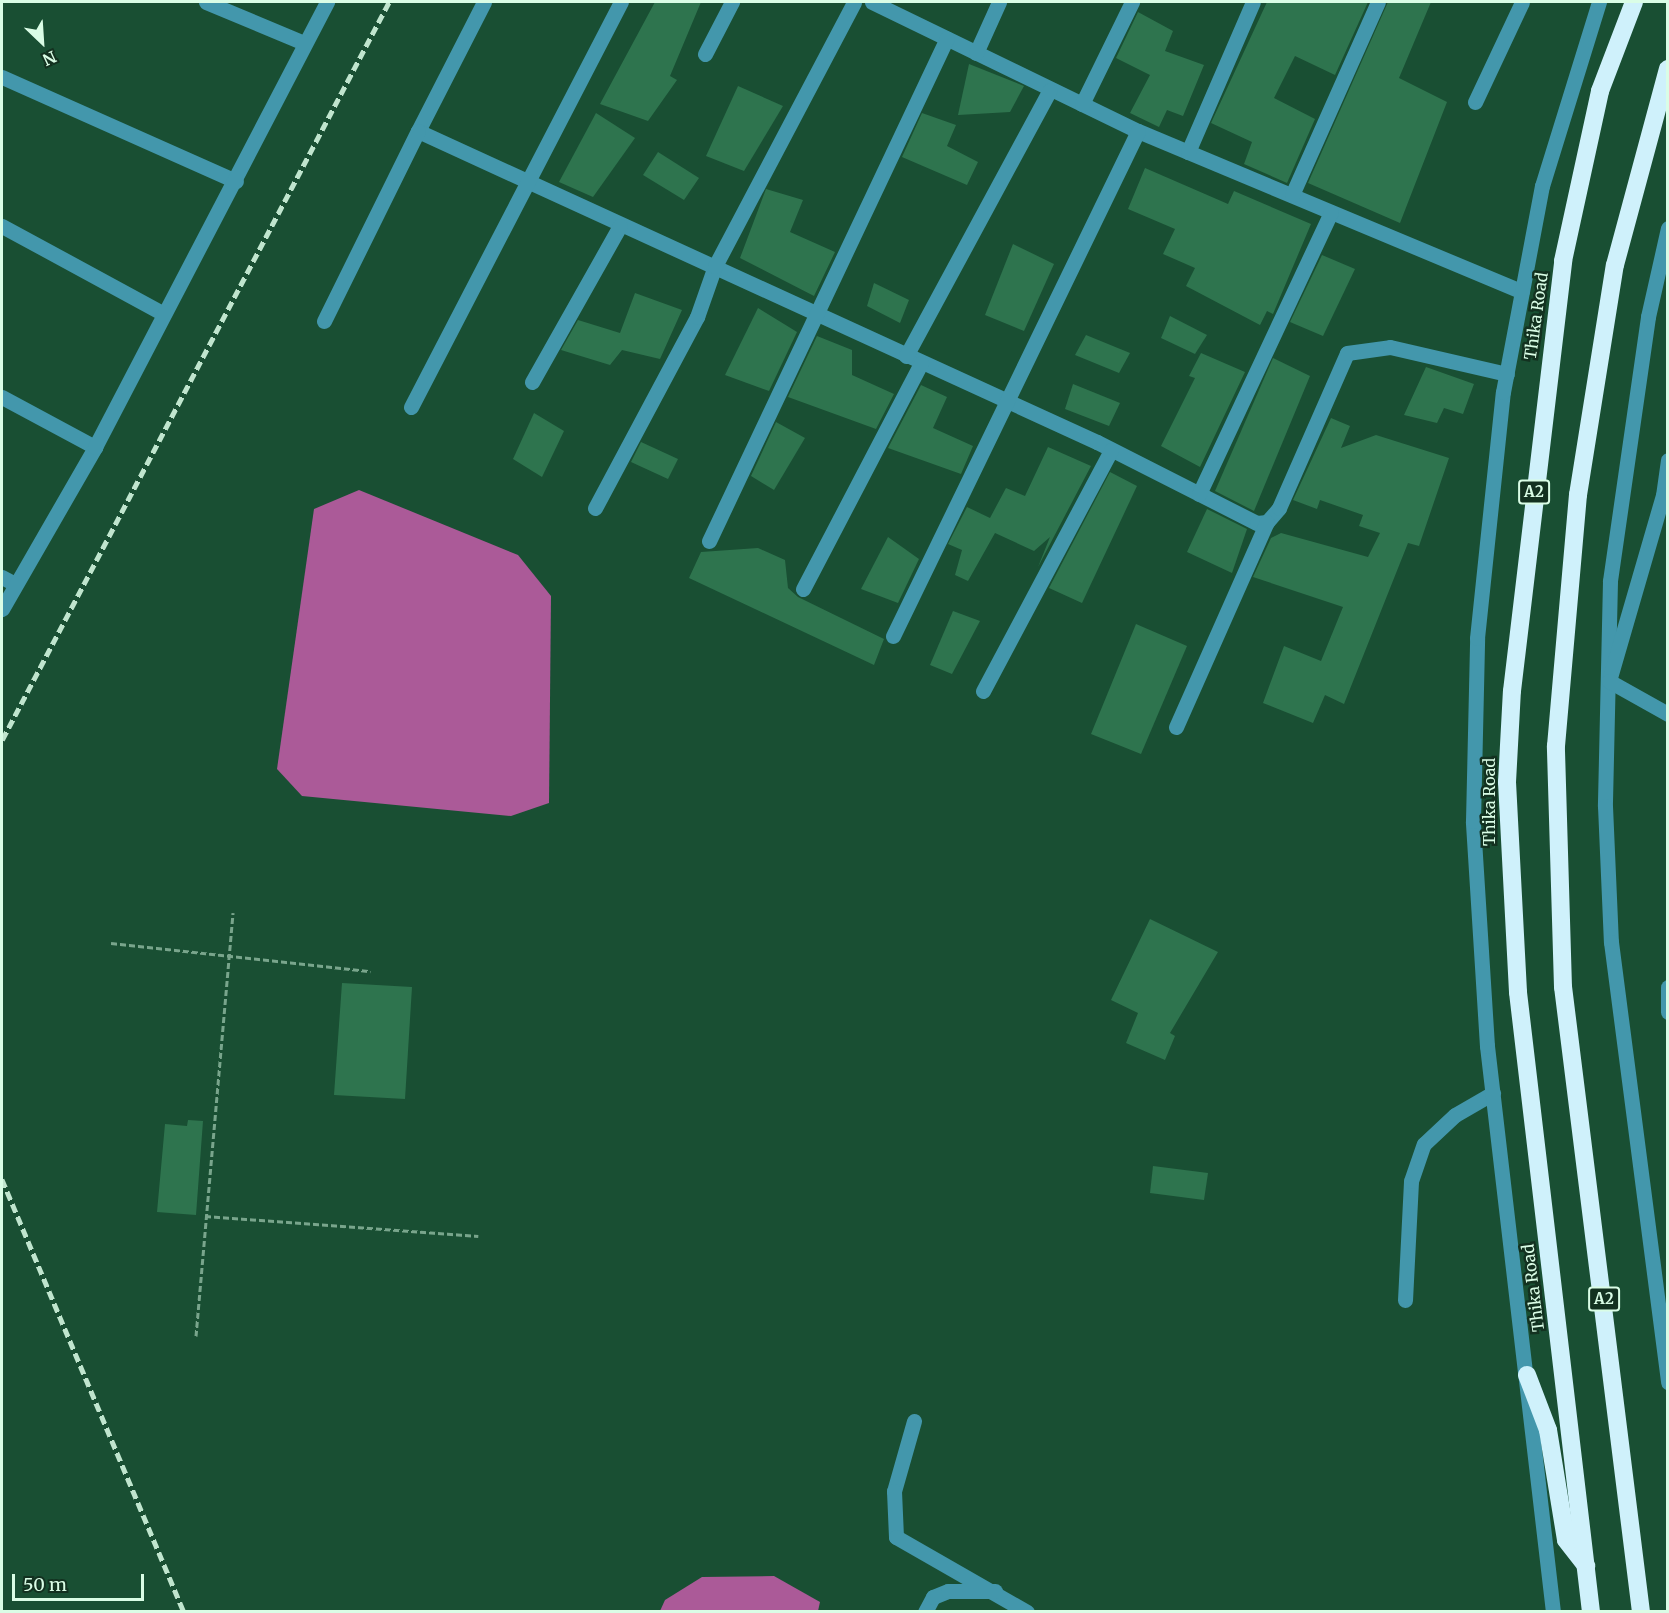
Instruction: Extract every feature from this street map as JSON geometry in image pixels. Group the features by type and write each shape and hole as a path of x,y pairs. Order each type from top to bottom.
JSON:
{"highway":[{"name":"Thika Road","path":"1591,1611 1518,992 1507,782 1513,679 1563,261 1600,91 1634,2"},
{"name":"A2","path":"1641,1611 1563,987 1556,746 1578,495 1615,265 1668,69"},
{"path":"1527,1375 1548,1430 1566,1540 1586,1566"}],"street":[{"path":"206,2 304,43"},
{"path":"2,609 8,581 96,447 327,2"},
{"path":"324,321 484,2"},
{"path":"411,407 513,219 524,182 621,2"},
{"path":"705,54 732,2"},
{"path":"595,508 705,303 715,266 854,2"},
{"path":"976,53 999,2"},
{"path":"1082,104 1131,2"},
{"path":"1188,152 1254,2"},
{"path":"1292,195 1378,2"},
{"path":"1475,102 1522,2"},
{"name":"Thika Road","path":"1553,1611 1527,1375 1492,1094 1473,798 1477,638 1507,374 1542,186 1599,2"},
{"path":"880,3 1050,90 1138,131 1522,292"},
{"path":"709,541 814,314 947,38"},
{"path":"2,77 236,181"},
{"path":"906,356 1050,90"},
{"path":"418,131 524,182 715,266 814,314 1111,450 1257,523 1267,522"},
{"path":"893,636 1010,403 1138,131"},
{"path":"1199,494 1332,212"},
{"path":"2,226 164,314"},
{"path":"532,382 620,226"},
{"path":"1668,228 1648,317 1610,581 1605,806 1611,942 1668,1382"},
{"path":"1176,727 1267,522 1278,508 1347,353 1390,347 1507,374"},
{"path":"803,589 921,363"},
{"path":"2,397 96,447"},
{"path":"983,691 1111,450"},
{"path":"1609,681 1663,495 1668,460"},
{"path":"1609,681 1668,714"},
{"path":"1668,987 1668,1012"},
{"path":"1405,1300 1411,1181 1424,1144 1455,1115 1492,1094"},
{"path":"914,1421 894,1491 896,1537 998,1591 1027,1611"},
{"path":"925,1611 933,1597 948,1591 998,1591"}],"path":[{"path":"195,1336 233,913"},
{"path":"111,943 229,958 370,970"},
{"path":"205,1216 478,1236"}],"shaded area":[{"path":"359,490 518,555 551,596 549,803 511,816 302,796 277,769 314,509"},
{"path":"774,1576 820,1602 818,1611 660,1611 665,1600 702,1577"}],"building":[{"path":"655,2 701,2 670,76 677,80 648,121 600,104"},
{"path":"1267,2 1368,2 1335,75 1295,56 1274,98 1315,119 1287,183 1244,164 1252,142 1211,123"},
{"path":"1388,2 1431,2 1399,78 1447,102 1400,223 1308,183"},
{"path":"1138,12 1173,31 1165,51 1204,65 1183,116 1167,110 1159,127 1130,113 1150,75 1116,58"},
{"path":"969,64 1024,86 1010,112 958,115"},
{"path":"738,86 783,106 744,171 706,156"},
{"path":"596,113 635,138 593,197 559,182"},
{"path":"922,113 956,125 947,146 978,162 967,185 902,157"},
{"path":"658,152 699,178 684,200 643,175"},
{"path":"1145,168 1228,204 1234,191 1311,224 1273,314 1267,311 1260,325 1186,286 1195,268 1163,254 1175,229 1128,209"},
{"path":"766,189 803,200 790,232 835,252 814,296 740,258"},
{"path":"1013,244 1054,264 1024,331 985,315"},
{"path":"1322,255 1355,269 1323,336 1290,322"},
{"path":"874,283 909,300 900,323 867,306"},
{"path":"635,293 682,310 660,359 622,350 610,365 561,350 578,320 620,333"},
{"path":"758,308 797,332 769,391 725,375"},
{"path":"1170,316 1207,335 1195,354 1161,338"},
{"path":"1086,335 1130,353 1119,373 1075,355"},
{"path":"817,336 852,350 852,375 894,394 876,429 788,397"},
{"path":"1201,353 1245,372 1200,467 1161,446 1195,378 1189,376"},
{"path":"1273,358 1310,376 1254,511 1215,491"},
{"path":"1426,367 1474,384 1463,414 1444,408 1437,423 1404,415"},
{"path":"1073,384 1120,403 1109,426 1065,409"},
{"path":"921,385 947,397 933,428 973,446 961,474 888,448"},
{"path":"534,413 564,431 542,477 513,459"},
{"path":"1331,418 1350,426 1341,448 1376,435 1449,458 1419,546 1408,543 1344,704 1325,695 1313,723 1263,703 1284,646 1321,661 1343,607 1253,577 1271,538 1281,533 1368,557 1380,533 1359,526 1363,515 1320,500 1317,509 1293,500"},
{"path":"776,422 805,438 774,490 751,476"},
{"path":"641,442 678,459 668,479 631,462"},
{"path":"1048,447 1091,466 1038,567 1050,537 1034,551 995,533 968,581 955,575 962,550 948,544 967,507 990,518 1006,488 1025,496"},
{"path":"1110,472 1137,486 1082,603 1049,588"},
{"path":"1207,509 1247,529 1232,573 1187,552"},
{"path":"888,537 919,559 898,603 861,589"},
{"path":"758,548 785,560 788,588 798,597 884,639 874,665 689,578 701,552"},
{"path":"953,611 980,621 952,674 930,665"},
{"path":"1136,624 1187,646 1141,754 1091,734"},
{"path":"1150,919 1218,952 1170,1033 1175,1036 1165,1060 1126,1043 1138,1013 1111,1000"},
{"path":"342,983 412,987 405,1099 334,1095"},
{"path":"188,1120 203,1121 196,1215 157,1212 165,1124 187,1126"},
{"path":"1153,1166 1208,1173 1204,1200 1150,1193"}],"railway":[{"path":"2,740 389,2"},
{"path":"2,1179 184,1612"}]}
